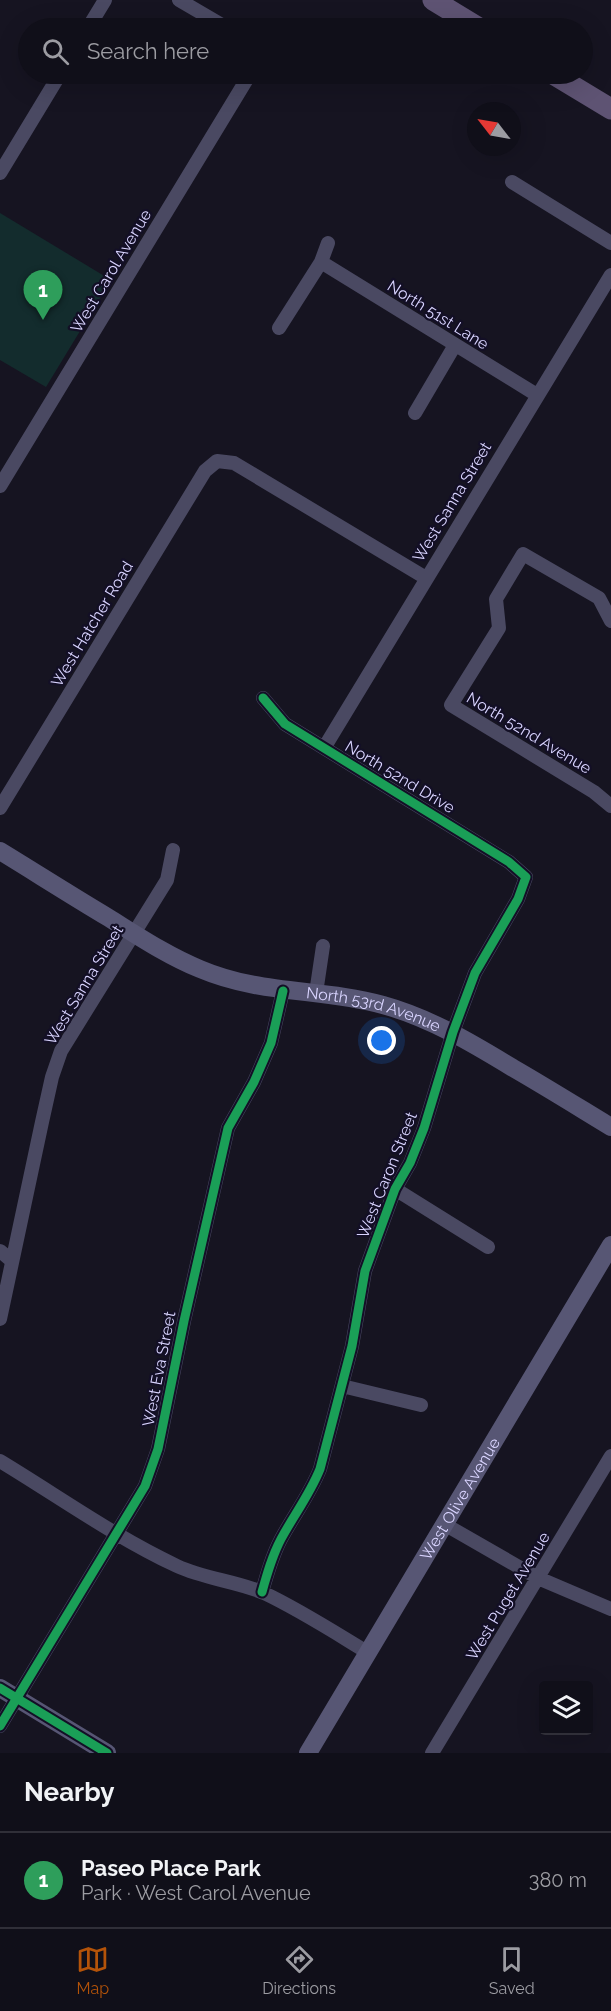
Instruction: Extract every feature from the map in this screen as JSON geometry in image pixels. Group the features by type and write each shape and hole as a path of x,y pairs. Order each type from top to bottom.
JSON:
{"main road":[{"path":"433,0 463,18"},
{"path":"570,84 611,109"}],"street":[{"path":"94,18 105,0"},
{"path":"179,0 209,18"},
{"path":"0,173 54,84"},
{"name":"West Carol Avenue","path":"0,486 244,84"},
{"path":"512,182 611,243"},
{"path":"279,328 321,262 328,243"},
{"name":"North 51st Lane","path":"321,262 537,395"},
{"name":"West Sanna Street","path":"324,748 611,275"},
{"path":"415,413 456,345"},
{"name":"West Hatcher Road","path":"0,808 204,471 217,461 234,463 426,578"},
{"name":"North 52nd Avenue","path":"611,621 599,598 523,554 496,599 499,628 451,705 594,792 611,806"},
{"name":"North 52nd Drive","path":"263,698 285,724 509,862 526,877"},
{"name":"West Sanna Street","path":"0,1319 52,1077 61,1051 167,880 173,850"},
{"name":"North 53rd Avenue","path":"0,851 134,934 200,969 232,981 283,991 316,993 382,1005 453,1032 611,1127"},
{"name":"West Caron Street","path":"262,1593 270,1565 281,1540 312,1488 320,1469 342,1386 365,1271 395,1189 410,1163 424,1128 453,1032 475,973 518,899 526,877"},
{"path":"316,993 323,946"},
{"name":"West Eva Street","path":"0,1726 145,1486 158,1449 184,1321 228,1128 254,1082 271,1043 283,991"},
{"path":"395,1189 488,1247"},
{"name":"West Olive Avenue","path":"308,1753 611,1245"},
{"path":"0,1251 12,1261"},
{"path":"342,1386 421,1405"},
{"name":"West Puget Avenue","path":"432,1753 611,1456"},
{"path":"0,1461 147,1550 199,1575 262,1593 298,1611 367,1652"},
{"path":"444,1524 538,1578 611,1609"},
{"path":"0,1688 107,1753"}],"green space":[{"path":"0,213 111,280 46,387 0,360"}],"cycle path":[{"path":"262,1592 278,1545 320,1469 352,1346 365,1271 395,1189 410,1163 424,1128 453,1032 475,973 518,899 526,877 509,862 285,724 263,698"},
{"path":"0,1726 145,1486 158,1449 184,1321 228,1128 254,1082 271,1043 283,991"},
{"path":"0,1688 107,1753"}],"place":[{"name":"Paseo Place Park","path":"43,320"}]}
